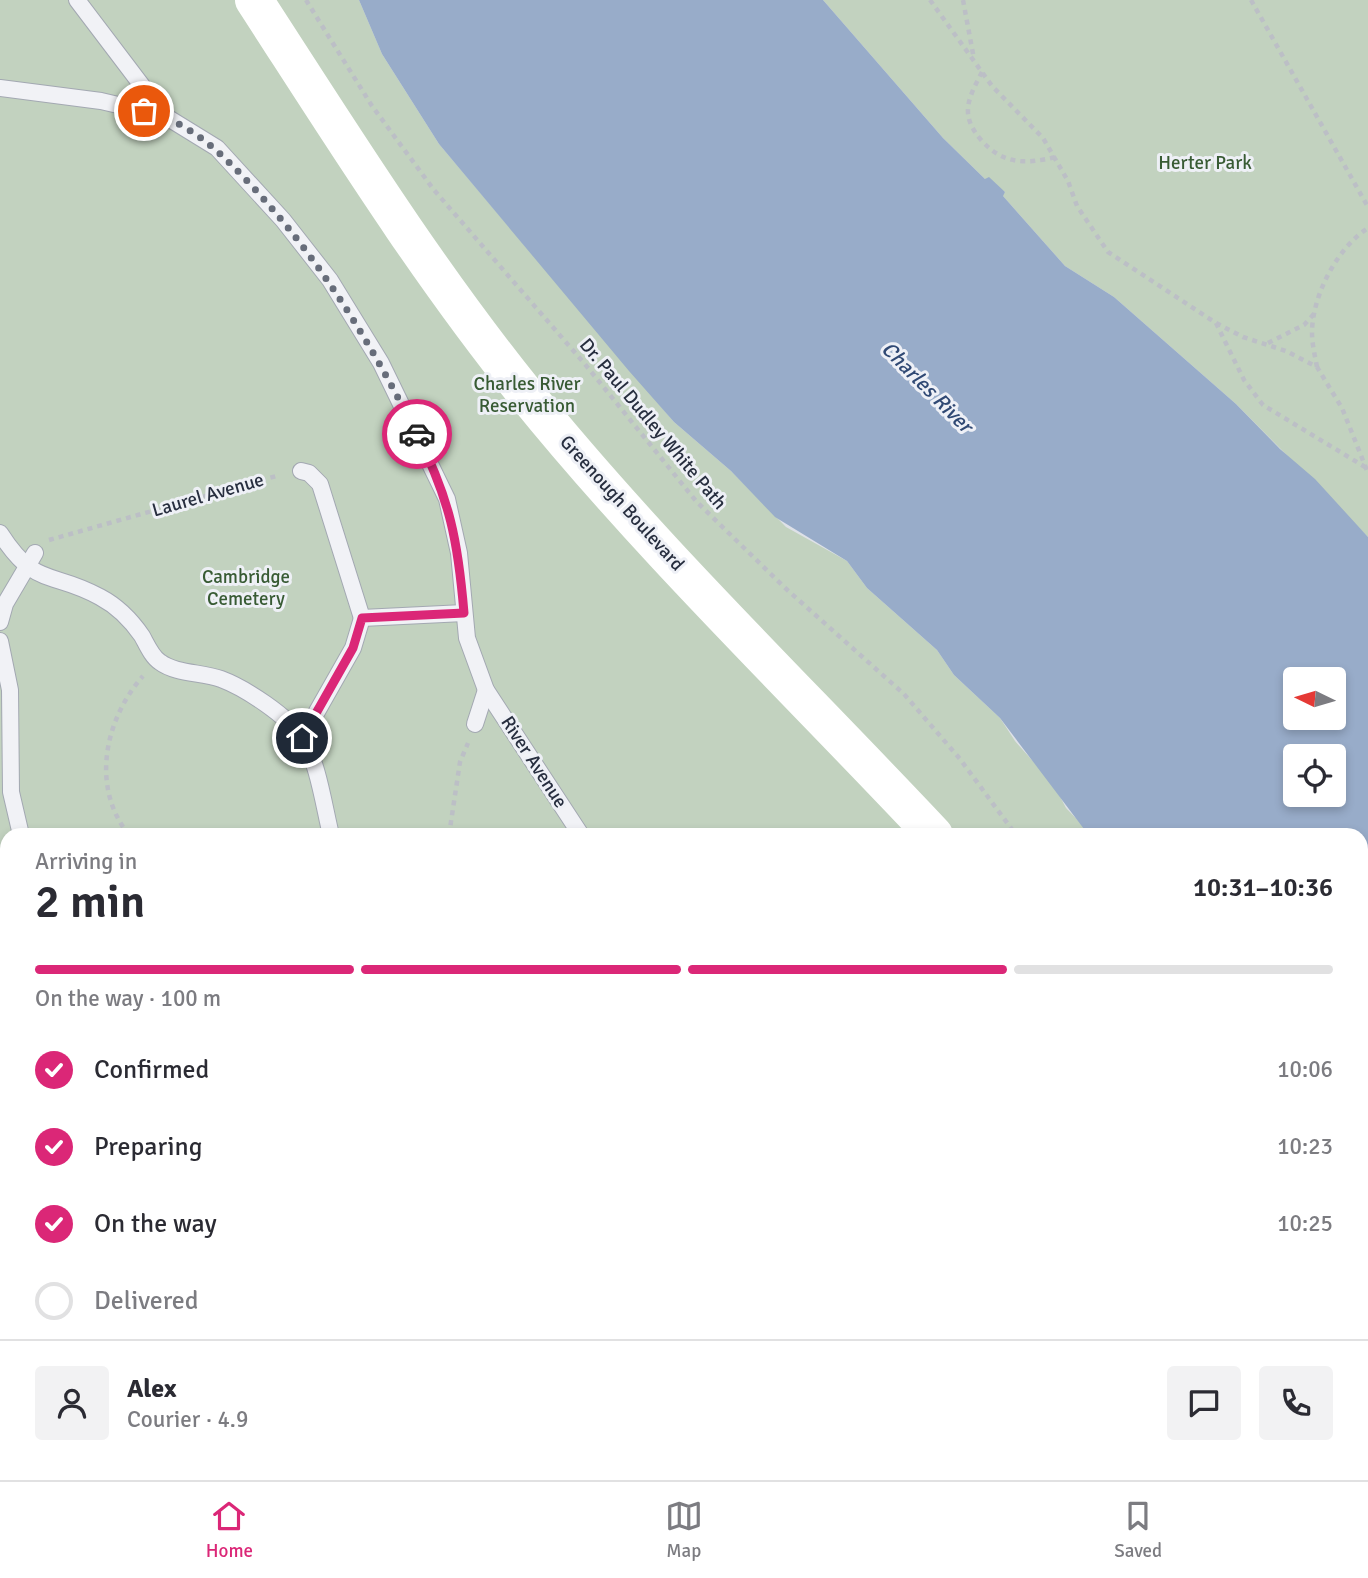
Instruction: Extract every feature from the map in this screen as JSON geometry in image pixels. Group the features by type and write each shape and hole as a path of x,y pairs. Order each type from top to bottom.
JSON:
{"main road":[{"name":"Greenough Boulevard","path":"254,0 407,233 526,393 615,498 927,828"}],"lane":[{"path":"77,0 166,116"},
{"name":"River Avenue","path":"0,88 102,101 166,116 216,148 283,220 330,280 381,363 447,499 459,553 467,638 486,690 576,828"},
{"path":"301,471 309,473 320,484 362,618 353,648 302,738"},
{"path":"0,533 26,568 110,602 132,623 157,661 239,686 302,738 329,828"},
{"path":"0,622 5,604 35,553"},
{"path":"362,618 464,613"},
{"path":"0,641 10,690 11,792 19,828"},
{"name":"River Avenue","path":"475,724 486,690"}],"path":[{"name":"Dr. Paul Dudley White Path","path":"306,0 372,106 434,191 560,335 696,500 784,587 864,655 904,694 960,759 1011,828"},
{"path":"930,0 998,93 1043,138 1056,157 1077,206 1108,252 1216,323 1243,337 1268,343 1317,368"},
{"path":"963,0 974,60"},
{"path":"1251,0 1368,207"},
{"path":"982,72 968,108 969,124 975,133 995,154 1006,160 1021,163 1056,157"},
{"path":"1368,228 1342,251 1314,314 1312,333 1317,368 1342,408 1368,473"},
{"path":"1268,343 1304,325 1314,314"},
{"path":"1216,323 1244,380 1263,405 1365,467"},
{"name":"Laurel Avenue","path":"35,553 49,540 181,501 301,471"},
{"path":"125,828 113,808 108,790 108,741 123,703 157,661"},
{"name":"River Avenue","path":"450,828 460,762 475,724"}],"green space":[{"name":"Cambridge Cemetery","path":"0,0 359,0 382,54 439,144 674,422 731,471 786,527 847,561 867,588 937,650 954,675 1000,718 1015,741 1054,785 1066,808 1085,828 0,828"},
{"name":"Herter Park","path":"823,0 1368,0 1368,537 1236,404 1114,297 1065,266 1002,195 1005,192 986,180 943,138"}],"water":[{"name":"Charles River","path":"359,0 823,0 943,138 985,179 989,177 1005,192 1003,196 1065,266 1114,297 1236,404 1280,449 1315,479 1368,537 1368,828 1083,828 1000,718 954,675 937,650 867,588 847,561 775,517 731,471 674,422 439,144 382,54"}],"way so far":[{"path":"144,111 166,116 216,148 283,220 330,280 381,363 417,434"}],"route":[{"path":"302,738 312,725 353,648 362,618 420,613 464,613 459,553 447,499 417,434"}],"park label":[{"name":"Charles River Reservation","path":"527,395"}]}
